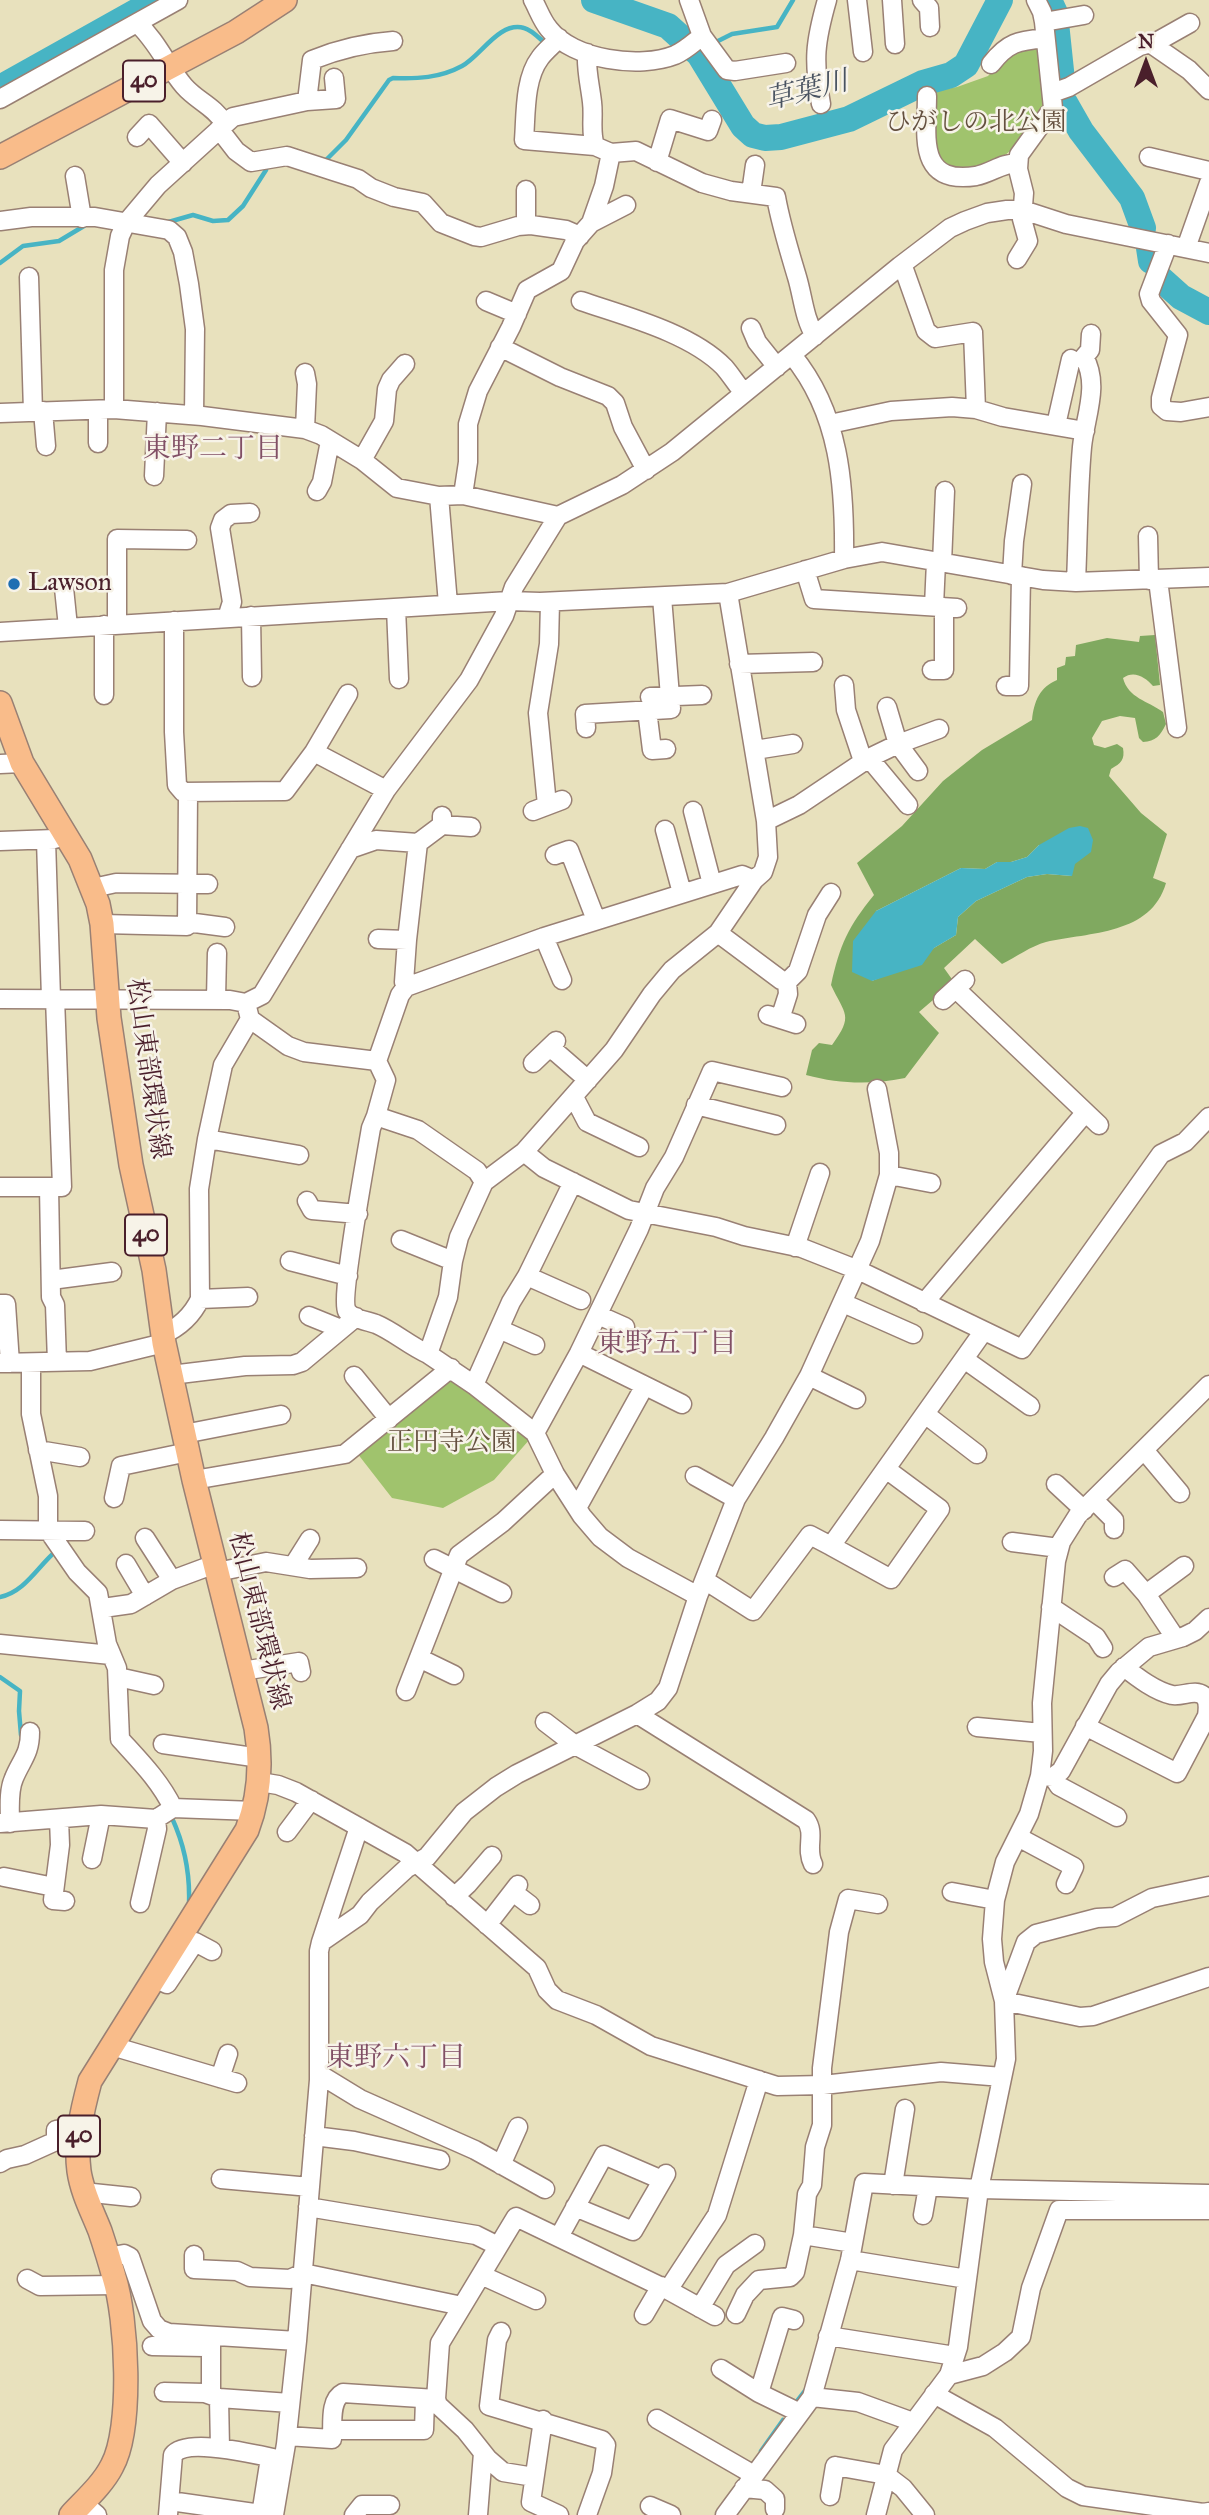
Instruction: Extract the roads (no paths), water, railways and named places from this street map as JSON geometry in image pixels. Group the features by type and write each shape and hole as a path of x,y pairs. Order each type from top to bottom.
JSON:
{"main road":[{"name":"40","path":"0,158 246,26 285,0"},
{"name":"松山東部環状線","path":"0,702 11,763 69,839 93,888 102,924 107,998 131,1165 154,1270 163,1339 194,1480 256,1728 260,1758 260,1782 247,1830 90,2081 79,2127 79,2169 83,2192 117,2285 123,2326 124,2429 121,2448 84,2511"}],"street":[{"path":"0,99 178,0"},
{"path":"533,0 549,29 559,38 587,53 619,61 639,62 657,60 694,42"},
{"path":"689,0 694,42 727,70 786,63"},
{"path":"815,97 815,71 810,36 827,0"},
{"path":"856,0 863,52"},
{"path":"892,0 895,44"},
{"path":"922,0 929,8 930,27"},
{"path":"1017,258 1028,241 1022,219 1024,193 1019,155 1053,108 1050,25 1036,0"},
{"path":"991,64 1004,48 1050,25 1084,15"},
{"path":"137,23 149,34 193,96 211,107 236,151 251,162 287,156 358,179 371,188 394,197 423,203 441,223 481,237 526,225 585,229 626,205"},
{"path":"1052,93 1069,87 1139,46 1158,41 1191,23"},
{"path":"559,38 539,59 533,72 524,140 603,150 636,151 702,183 731,191 776,197 808,325 815,336"},
{"path":"307,101 312,60 370,42 394,41"},
{"path":"1150,43 1189,70 1209,90"},
{"path":"463,495 468,462 470,410 527,290 561,271 585,229 604,186 603,150 592,139 587,53"},
{"path":"98,443 106,410 114,270 120,236 126,223 159,185 233,117 307,101 336,99 334,78"},
{"path":"927,96 927,151 931,162 940,171 952,175 978,176 1002,165 1018,163"},
{"path":"657,162 670,119 708,131 712,120"},
{"path":"137,137 149,124 183,163"},
{"path":"1150,157 1209,171"},
{"path":"751,193 755,165"},
{"path":"75,176 82,218"},
{"path":"1209,183 1150,294 1151,301 1178,335 1161,406 1167,411 1181,412 1209,407"},
{"path":"526,190 526,225"},
{"path":"0,1304 6,1304 5,1363 90,1361 163,1339 194,1311 201,1299 200,1189 207,1139 223,1065 248,1011 262,995 386,790 469,680 504,617 514,587 558,516 622,485 671,453 900,266 950,228 965,221 1007,210 1023,211 1066,224 1209,253"},
{"path":"0,221 31,217 106,219 169,230 177,237 183,252 195,329 194,415"},
{"path":"900,266 905,272 926,331 936,338 973,332 976,409"},
{"path":"29,276 38,412 46,446"},
{"path":"486,301 517,314"},
{"path":"581,301 660,327 710,355 744,393"},
{"path":"751,328 757,342 777,367"},
{"path":"1076,582 1082,444 1091,396 1091,376 1084,357 1090,350 1091,334"},
{"path":"500,347 560,377 608,396 615,403 623,427 646,470"},
{"path":"792,355 808,374 830,424 842,477 844,559"},
{"path":"1056,425 1071,359"},
{"path":"362,460 395,398 391,380 405,364"},
{"path":"305,373 305,429"},
{"path":"830,424 891,411 952,407 976,409 1003,417 1085,431"},
{"path":"0,413 106,410 157,412 305,429 362,460 397,488 439,496 463,495 558,516"},
{"path":"154,476 157,412"},
{"path":"317,491 322,482 330,441"},
{"path":"1006,686 1019,686 1013,648 1016,576 1014,541 1022,484"},
{"path":"932,670 944,670 945,607 939,562 945,491"},
{"path":"439,496 448,604"},
{"path":"227,618 232,602 220,528 223,520 232,513 250,513"},
{"path":"1148,536 1177,728"},
{"path":"104,695 117,539 187,540"},
{"path":"0,632 448,604 728,593 844,559 882,552 1016,576 1076,582 1209,577"},
{"path":"805,570 814,599 945,607"},
{"path":"64,588 68,627"},
{"path":"428,1354 448,1297 459,1237 484,1182 524,1152 574,1097 614,1050 652,994 672,970 718,933 754,880 763,872 768,857 766,821 728,593"},
{"path":"586,728 585,714 649,704 671,709 662,597"},
{"path":"547,805 538,713 549,644 550,601"},
{"path":"396,608 399,679"},
{"path":"251,617 253,677"},
{"path":"174,621 177,785 188,793 285,791 314,752 348,694"},
{"path":"739,664 813,662"},
{"path":"844,685 846,710 866,759 908,805"},
{"path":"671,696 702,695"},
{"path":"649,704 652,750 666,749"},
{"path":"887,707 898,744 918,771"},
{"path":"766,821 799,805 866,759 939,729"},
{"path":"755,750 793,744"},
{"path":"314,752 386,790"},
{"path":"102,924 187,926 188,793"},
{"path":"693,811 712,884"},
{"path":"406,987 404,982 407,940 418,843 442,820 471,827"},
{"path":"665,830 682,893"},
{"path":"0,1188 62,1187 46,839"},
{"path":"0,841 69,839"},
{"path":"350,849 376,840 418,843"},
{"path":"555,855 569,850 596,920"},
{"path":"754,880 742,875 682,893 544,937 406,987 400,995 377,1061 386,1080 372,1128 348,1276 346,1310 356,1317 379,1325 451,1368 534,1433 555,1474 577,1508 600,1537 628,1558 753,1611 810,1535 891,1578 940,1510 886,1469"},
{"path":"93,888 116,883 208,884"},
{"path":"781,1019 788,994 787,982 798,971 817,915 831,893"},
{"path":"187,922 225,927"},
{"path":"718,933 787,982"},
{"path":"544,937 562,980"},
{"path":"378,939 407,940"},
{"path":"216,953 216,999"},
{"path":"924,1303 1092,1119 955,990"},
{"path":"0,999 216,999 248,1011 288,1046 304,1052 377,1061"},
{"path":"533,1063 553,1044 588,1080"},
{"path":"534,1433 579,1353 655,1188 674,1157 712,1071 782,1087"},
{"path":"321,1942 360,1916 370,1902 407,1868 427,1857 464,1812 496,1787 637,1714 658,1701 668,1688 736,1499 809,1376 858,1270 878,1215 889,1175 889,1153 877,1089"},
{"path":"574,1097 587,1122 639,1147"},
{"path":"696,1105 776,1125"},
{"path":"376,1116 418,1130 477,1171 484,1182"},
{"path":"524,1152 544,1168 629,1210 716,1227 795,1247 858,1270 1022,1349 1161,1154 1185,1142 1209,1116"},
{"path":"207,1139 299,1155"},
{"path":"795,1247 820,1172"},
{"path":"889,1175 931,1183"},
{"path":"474,1385 511,1302 527,1276 573,1182"},
{"path":"49,1187 51,1297 55,1305 57,1362"},
{"path":"307,1201 312,1210 358,1214"},
{"path":"401,1240 453,1261"},
{"path":"290,1261 348,1276"},
{"path":"51,1280 112,1272"},
{"path":"527,1276 581,1300"},
{"path":"201,1299 248,1297"},
{"path":"843,1303 913,1334"},
{"path":"597,1315 625,1327"},
{"path":"309,1316 341,1329"},
{"path":"171,1375 234,1367 293,1365 302,1362 356,1317"},
{"path":"499,1329 534,1345"},
{"path":"831,1546 983,1332"},
{"path":"579,1353 682,1404"},
{"path":"964,1359 1030,1406"},
{"path":"31,1363 31,1414 48,1496 48,1530 77,1572 94,1587 103,1608 107,1644 118,1677 120,1739 140,1758 167,1795 173,1808"},
{"path":"194,1480 345,1454 451,1368"},
{"path":"354,1376 388,1419"},
{"path":"809,1376 856,1399"},
{"path":"876,2515 893,2450 948,2375 955,2356 979,2189 1000,2093 1006,2045 1004,2001 993,1962 995,1900 1005,1862 1046,1777 1042,1703 1059,1548 1068,1528 1089,1505 1209,1385"},
{"path":"577,1508 644,1387"},
{"path":"925,1414 977,1454"},
{"path":"114,1497 121,1466 186,1443 281,1415"},
{"path":"38,1450 80,1457"},
{"path":"1144,1450 1180,1493"},
{"path":"405,1691 459,1555 503,1522 555,1474"},
{"path":"695,1476 736,1499"},
{"path":"1056,1484 1114,1520 1114,1529"},
{"path":"0,1530 85,1531"},
{"path":"145,1538 172,1580"},
{"path":"293,1566 310,1539"},
{"path":"1012,1542 1059,1548"},
{"path":"434,1559 502,1593"},
{"path":"103,1608 131,1604 172,1580 216,1568 266,1562 310,1569 357,1567"},
{"path":"126,1564 145,1596"},
{"path":"1146,1594 1184,1566"},
{"path":"1114,1577 1125,1570 1146,1594 1176,1639"},
{"path":"1051,1607 1096,1637 1103,1648"},
{"path":"1046,1777 1061,1771 1108,1684 1124,1667 1150,1647 1195,1631 1209,1618"},
{"path":"8,1640 111,1654"},
{"path":"419,1658 454,1675"},
{"path":"242,1671 299,1662 301,1672"},
{"path":"1085,1726 1177,1773 1207,1716 1208,1698 1202,1693 1193,1692 1171,1695 1138,1678 1124,1667"},
{"path":"118,1677 154,1685"},
{"path":"637,1714 806,1820 811,1832 808,1854 813,1864"},
{"path":"545,1722 575,1745 640,1780"},
{"path":"978,1727 1042,1733"},
{"path":"30,1732 30,1747 13,1779 5,1823 101,1815 156,1819 173,1808 254,1811"},
{"path":"163,1744 260,1758"},
{"path":"0,1764 19,1770"},
{"path":"1046,1777 1117,1817"},
{"path":"260,1782 278,1785 311,1800 405,1853 537,1968 547,1990 557,2000 596,2015 650,2046 777,2086 822,2085 941,2072 1002,2077"},
{"path":"287,1832 311,1800"},
{"path":"92,1859 101,1815"},
{"path":"4,1877 60,1894 60,1819"},
{"path":"140,1903 157,1829 156,1819"},
{"path":"277,2459 220,2448 177,2449 173,2455 169,2508 265,2515 277,2459 287,2436 297,2341 319,2074 319,1951 359,1827"},
{"path":"1018,1837 1074,1867 1066,1884"},
{"path":"454,1896 492,1856"},
{"path":"1004,2001 1026,1942 1036,1934 1115,1917 1152,1898 1209,1886"},
{"path":"487,1926 516,1889 530,1905"},
{"path":"952,1892 995,1900"},
{"path":"736,2314 745,2295 759,2280 790,2277 795,2272 803,2235 807,2194 812,2185 815,2147 822,2125 822,2085 834,2036 844,1964 839,1932 848,1899 878,1904"},
{"path":"155,1978 167,1984 195,1942 212,1951"},
{"path":"1004,2001 1080,2017 1093,2016 1209,1977"},
{"path":"112,2046 229,2080 228,2054"},
{"path":"319,2074 360,2099 475,2150 545,2189"},
{"path":"644,2315 664,2288 708,2242 759,2080"},
{"path":"893,2185 905,2109"},
{"path":"0,2163 56,2141 56,2130 79,2127"},
{"path":"501,2165 518,2127"},
{"path":"314,2136 354,2141 440,2160"},
{"path":"559,2238 575,2207 604,2155 664,2177 633,2231 575,2207"},
{"path":"221,2179 310,2187"},
{"path":"725,2515 811,2397 852,2251 863,2183 979,2189 1209,2194"},
{"path":"923,2215 928,2187"},
{"path":"83,2192 131,2197"},
{"path":"308,2207 476,2235 498,2246"},
{"path":"948,2375 983,2366 1021,2337 1031,2288 1059,2210 1209,2210"},
{"path":"332,2430 424,2430 440,2343 516,2217 708,2312 726,2265 755,2244"},
{"path":"803,2235 852,2251 967,2279"},
{"path":"108,2257 124,2254 130,2257 148,2312 159,2329 211,2341"},
{"path":"194,2255 194,2269 237,2271 250,2277 290,2279 303,2273 462,2305"},
{"path":"481,2275 536,2300"},
{"path":"27,2279 40,2286 117,2285"},
{"path":"759,2393 782,2317 794,2320"},
{"path":"501,2332 489,2406 543,2420 602,2440 606,2445 602,2473 587,2515"},
{"path":"828,2336 955,2356"},
{"path":"211,2341 220,2448"},
{"path":"152,2346 211,2341 297,2341"},
{"path":"722,2369 759,2393 798,2412"},
{"path":"164,2392 290,2403"},
{"path":"287,2436 332,2439 334,2403 337,2396 343,2393 430,2399 465,2430 503,2472 534,2477"},
{"path":"934,2394 995,2428 1067,2488 1110,2508 1209,2512"},
{"path":"811,2397 858,2402 913,2422"},
{"path":"657,2419 765,2490 775,2499 775,2509"},
{"path":"543,2420 531,2502 559,2515"},
{"path":"478,2515 483,2453"},
{"path":"830,2496 835,2466 886,2475 903,2488 925,2515"},
{"path":"354,2515 362,2505 390,2505"},
{"path":"650,2506 671,2515"}],"water":[{"path":"1069,828 1088,828 1093,840 1091,852 1075,864 1072,876 1047,874 1027,877 976,901 958,917 956,935 934,948 922,965 872,981 852,972 853,941 876,911 961,868 985,869 997,862 1011,862 1027,857 1039,845"}],"waterway":[{"name":"草葉川","path":"0,88 157,0"},
{"name":"草葉川","path":"594,0 668,26 699,54 743,126 753,135 765,138 781,137 849,119 923,83 951,75 966,65 1000,0"},
{"path":"718,41 732,34 777,27 793,0"},
{"name":"草葉川","path":"1049,0 1055,13 1062,80"},
{"path":"321,162 346,140 389,80 428,77 454,70 469,61 498,34 515,27 530,30 546,44"},
{"name":"草葉川","path":"693,57 705,51"},
{"name":"草葉川","path":"1065,103 1081,131 1132,198 1143,228"},
{"path":"165,223 193,215 213,221 228,220 243,206 266,170"},
{"path":"0,263 23,246 59,241 84,226"},
{"name":"草葉川","path":"1149,248 1151,261"},
{"name":"草葉川","path":"1162,280 1181,297 1209,312"},
{"path":"0,1597 17,1590 56,1551"},
{"path":"0,1677 20,1691 21,1735"},
{"path":"172,1818 185,1859 189,1903"},
{"path":"797,2401 807,2388"},
{"path":"761,2451 783,2420"}],"place":[{"name":"Lawson","path":"14,584"}],"district":[{"name":"東野二丁目","path":"213,450"},
{"name":"東野五丁目","path":"667,1345"},
{"name":"東野六丁目","path":"396,2059"}],"park label":[{"name":"ひがしの北公園","path":"976,124"},
{"name":"正円寺公園","path":"452,1444"}]}
